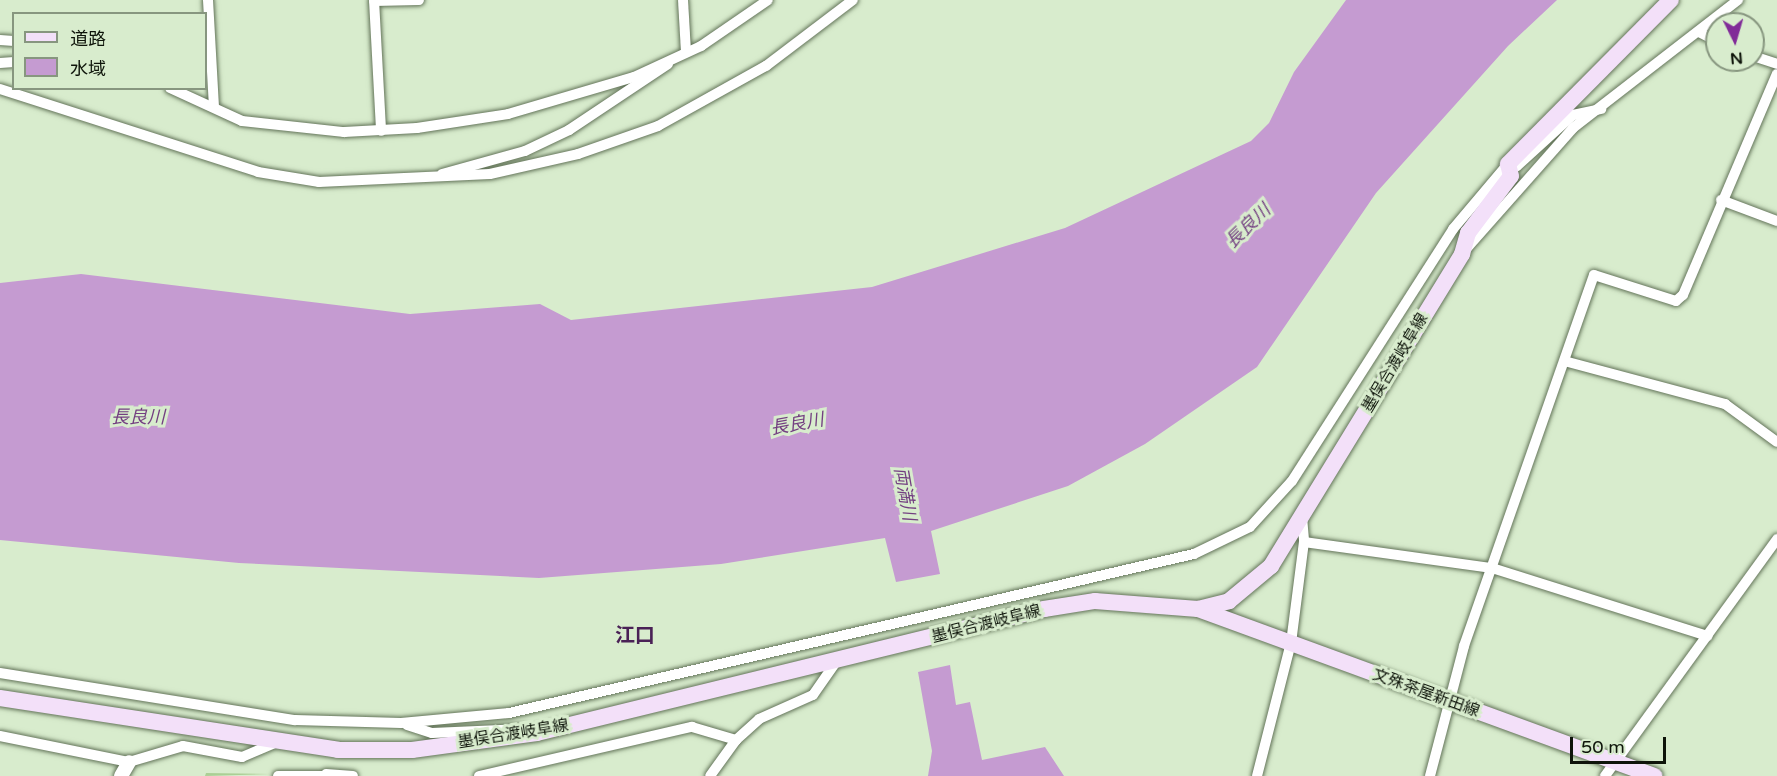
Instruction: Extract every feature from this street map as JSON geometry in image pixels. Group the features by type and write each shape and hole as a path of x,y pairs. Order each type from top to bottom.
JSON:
{"main road":[{"name":"墨俣合渡岐阜線","path":"0,698 338,750 412,750 537,733 1095,601 1198,609 1229,601 1271,566 1462,254 1468,233 1511,177 1508,164 1671,0"},
{"name":"文殊茶屋新田線","path":"1198,609 1654,776"}],"street":[{"path":"208,0 214,107"},
{"path":"381,131 374,1 419,0"},
{"path":"683,0 686,52"},
{"path":"175,90 242,122 299,130 381,131 508,114 563,100 675,57 768,0"},
{"path":"0,89 258,172 319,182 415,181 534,166 658,126 766,66 853,0"},
{"path":"1462,254 1573,128 1601,109 1738,0"},
{"path":"1699,32 1705,35"},
{"path":"415,181 525,151 559,135 614,105 675,57"},
{"path":"1430,776 1492,568 1568,362 1594,275 1676,301 1683,295 1721,200 1777,74"},
{"path":"0,673 246,714 341,724 401,723 570,702 812,640 1157,565 1223,541 1250,527 1292,481 1453,229 1508,164 1517,166 1573,115 1601,109"},
{"path":"1721,200 1777,221"},
{"path":"1568,362 1725,404 1777,442"},
{"path":"1257,776 1291,643 1304,542 1302,516"},
{"path":"1605,776 1777,539"},
{"path":"1304,542 1492,568 1708,636"},
{"path":"710,776 736,740 759,718 813,696 836,662"},
{"path":"401,723 432,732 523,728 537,733"},
{"path":"478,776 692,727 736,740"},
{"path":"0,736 129,762 183,746 242,758 278,742"},
{"path":"121,776 129,762"},
{"path":"278,776 353,776"}],"green space":[{"path":"206,773 271,774 205,776"}],"water":[{"name":"長良川","path":"1346,0 1557,0 1508,46 1376,193 1257,367 1145,444 1068,486 931,531 940,574 896,582 885,538 721,564 539,578 239,563 0,540 0,283 81,274 410,314 540,304 571,320 872,287 1065,228 1251,141 1269,123 1294,72"},
{"path":"950,665 956,705 970,702 982,760 1045,747 1064,776 928,776 932,751 918,672"}],"district":[{"name":"江口","path":"635,636"}],"water label":[{"name":"両満川","path":"905,494"}]}
